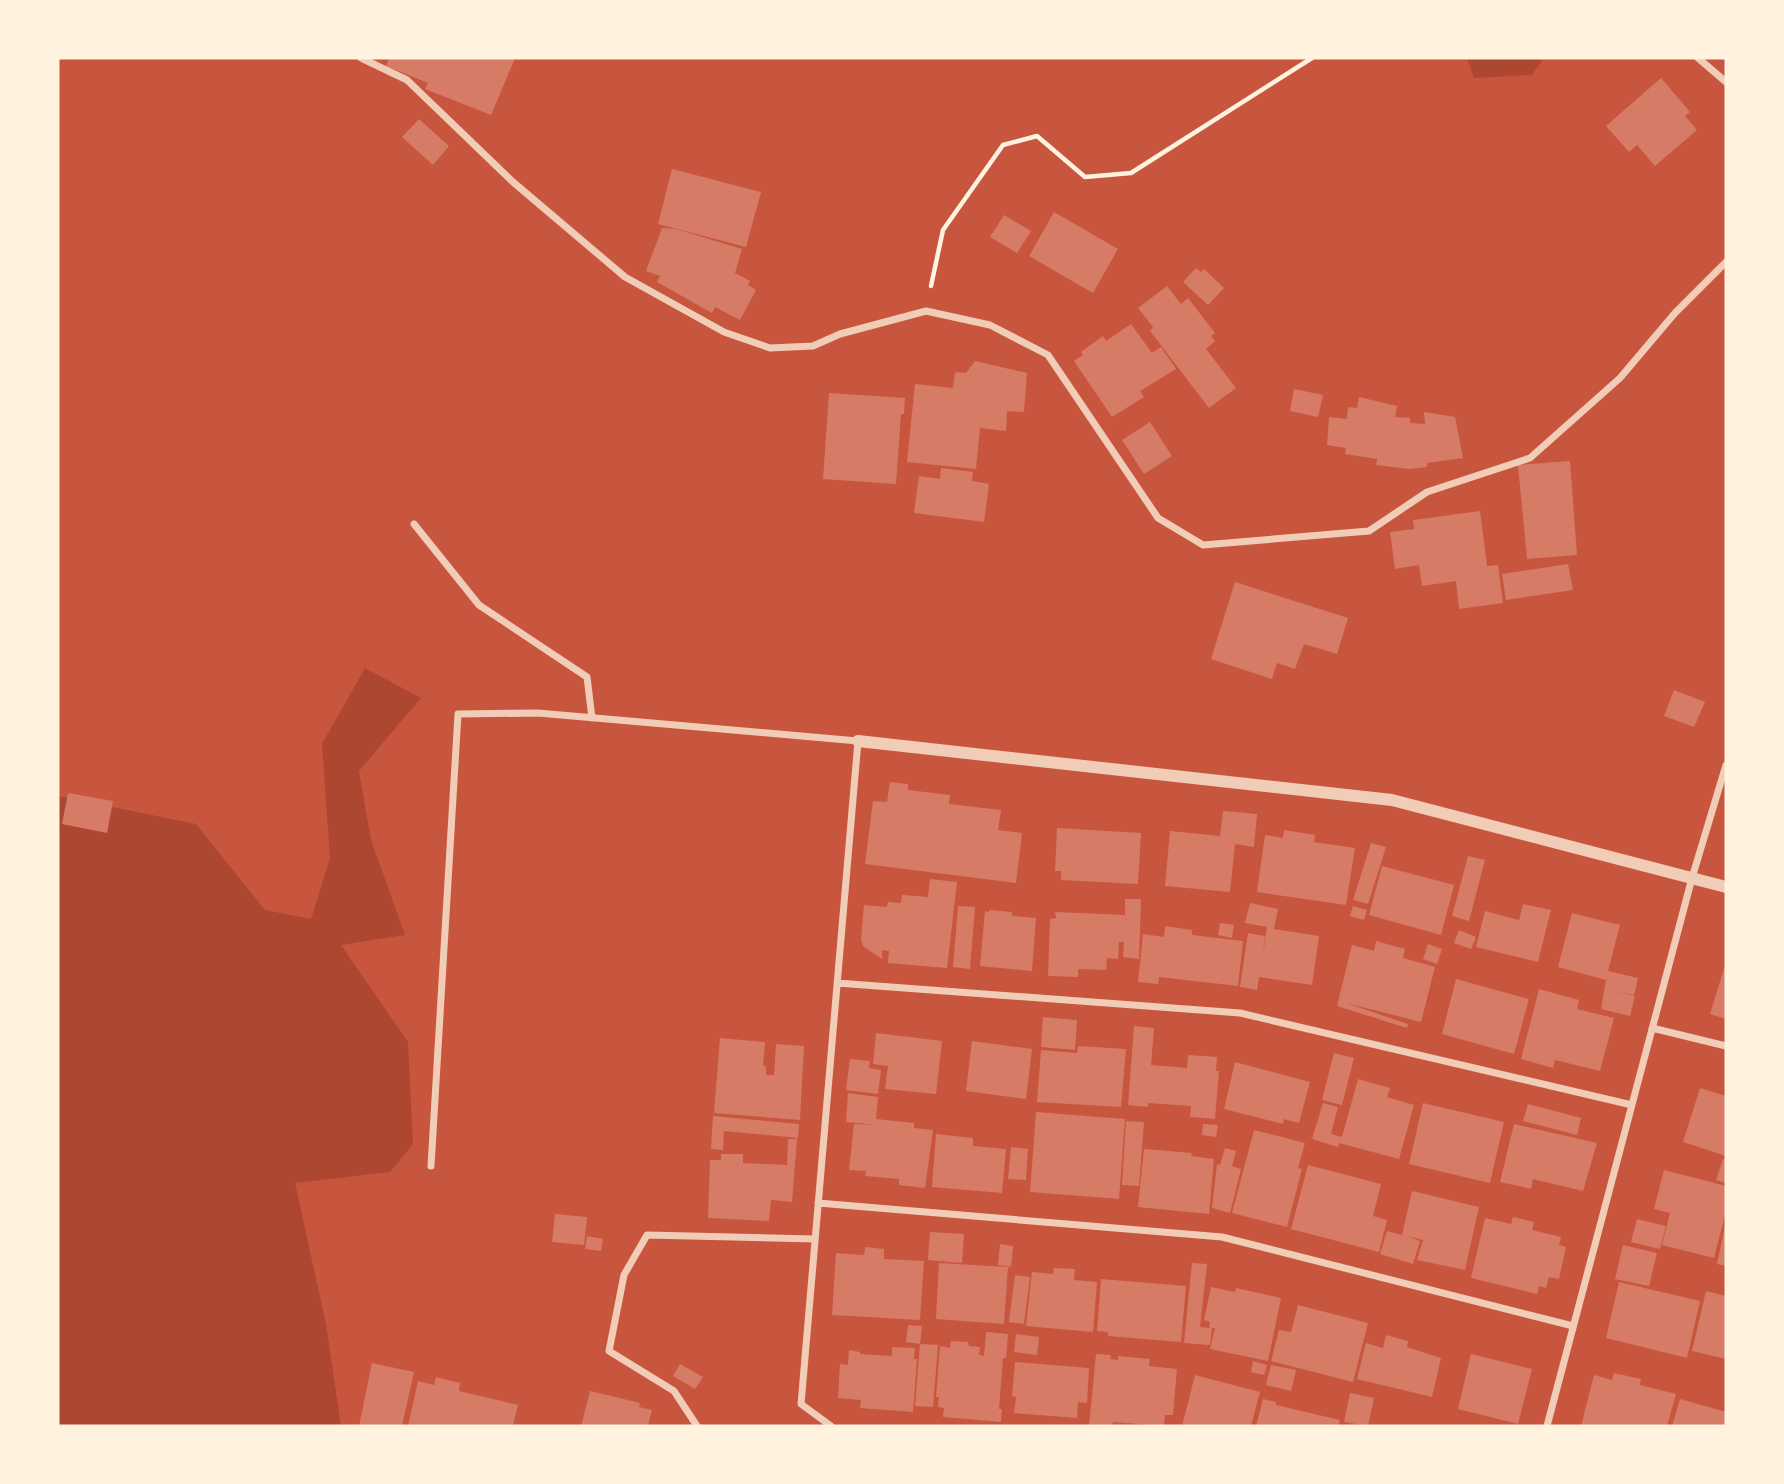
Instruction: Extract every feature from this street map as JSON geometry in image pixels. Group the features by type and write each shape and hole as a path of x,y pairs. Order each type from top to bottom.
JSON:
{"street":[{"path":"361,58 407,80 513,182 625,277 724,332 771,348 814,346 840,334 926,311 990,325 1048,355 1158,517 1203,544 1369,531 1427,492 1530,458 1620,378 1675,313 1726,262"},
{"path":"1698,58 1726,82"},
{"path":"414,524 479,605 587,677 592,718"},
{"path":"431,1166 458,714 538,713 858,741 1392,800 1726,887"},
{"path":"831,1426 801,1404 858,741"},
{"path":"1547,1426 1692,878 1726,765"},
{"path":"837,983 1240,1013 1632,1105"},
{"path":"1652,1028 1726,1046"},
{"path":"818,1203 1222,1237 1573,1326"},
{"path":"697,1426 674,1391 609,1351 624,1276 647,1235 815,1239"}],"path":[{"path":"926,311 943,230 1003,145 1037,136 1085,177 1131,173 1312,58"}],"shaded area":[{"path":"1467,58 1544,58 1532,75 1474,78"},
{"path":"365,668 421,698 359,771 371,840 405,935 341,945 408,1042 413,1144 390,1172 295,1183 326,1324 341,1426 58,1426 58,796 196,824 265,910 311,919 330,858 322,744"}],"building":[{"path":"389,58 515,58 491,115 425,89 428,83 386,66"},
{"path":"1661,78 1690,112 1685,116 1697,130 1655,166 1637,145 1629,152 1606,126"},
{"path":"419,119 449,146 433,165 402,137"},
{"path":"672,169 761,192 746,247 658,224"},
{"path":"1054,212 1118,249 1093,293 1029,256"},
{"path":"1004,215 1031,231 1017,253 990,237"},
{"path":"662,228 676,229 742,249 735,273 750,281 748,285 756,290 740,320 715,307 712,313 657,282 660,276 646,271"},
{"path":"1196,268 1201,272 1204,269 1224,288 1208,305 1183,282"},
{"path":"1167,286 1181,304 1188,298 1215,333 1211,336 1215,341 1206,349 1236,388 1209,408 1150,331 1153,327 1138,308"},
{"path":"1131,324 1152,353 1161,347 1176,369 1140,391 1144,397 1112,417 1074,361 1083,355 1081,352 1103,336 1106,341"},
{"path":"975,361 1027,373 1024,412 1007,411 1006,431 980,428 976,469 907,462 915,384 953,388 955,372 966,373"},
{"path":"1294,389 1323,395 1318,417 1290,411"},
{"path":"829,393 905,398 904,414 901,414 896,484 823,479"},
{"path":"1359,397 1397,406 1395,417 1410,418 1410,423 1425,424 1424,412 1455,417 1463,458 1427,463 1427,467 1409,469 1376,465 1377,459 1345,454 1346,448 1327,445 1329,417 1347,419 1348,407 1357,408"},
{"path":"1150,422 1172,456 1144,474 1122,440"},
{"path":"1570,461 1577,555 1527,559 1518,465"},
{"path":"941,468 973,472 972,481 989,484 984,522 914,513 919,476 940,479"},
{"path":"1480,511 1487,566 1498,565 1503,603 1459,609 1456,581 1422,586 1419,565 1395,569 1390,532 1414,529 1413,520"},
{"path":"1568,564 1573,590 1506,600 1502,574"},
{"path":"1235,582 1348,618 1337,654 1304,644 1295,669 1277,663 1272,679 1211,659"},
{"path":"1674,690 1705,702 1694,727 1664,716"},
{"path":"890,782 908,784 908,790 950,795 949,804 1001,810 998,830 1022,833 1016,883 865,864 873,801 887,802"},
{"path":"68,793 113,801 107,833 62,824"},
{"path":"1223,811 1257,814 1254,847 1235,844 1230,892 1165,886 1170,831 1220,836"},
{"path":"1057,828 1141,833 1138,884 1061,880 1061,871 1055,871"},
{"path":"1284,830 1315,835 1314,842 1355,848 1346,905 1257,892 1265,835 1283,838"},
{"path":"1371,843 1386,847 1368,904 1353,900"},
{"path":"1468,856 1485,860 1469,921 1452,916"},
{"path":"1382,866 1454,885 1441,935 1369,915"},
{"path":"930,879 957,882 947,968 888,963 889,951 882,950 882,959 863,946 861,940 864,905 887,907 888,902 901,903 902,895 928,897"},
{"path":"1125,899 1141,899 1139,959 1123,957 1124,942 1119,942 1118,959 1107,958 1106,970 1078,969 1078,977 1048,976 1050,919 1056,918 1055,912 1125,915"},
{"path":"1250,903 1278,909 1274,929 1319,936 1312,985 1259,977 1257,990 1240,987 1248,933 1265,936 1263,955 1267,927 1245,923"},
{"path":"1523,904 1551,910 1538,962 1476,947 1485,911 1519,920"},
{"path":"958,906 975,907 970,969 953,967"},
{"path":"1353,906 1367,910 1364,920 1350,916"},
{"path":"985,911 1036,918 1032,971 980,966"},
{"path":"1572,913 1620,925 1608,971 1638,978 1634,995 1616,992 1635,996 1630,1016 1601,1009 1606,980 1558,967"},
{"path":"1220,923 1234,925 1232,938 1218,935"},
{"path":"1165,926 1192,930 1192,935 1243,941 1238,986 1159,977 1158,984 1138,982 1143,934 1164,937"},
{"path":"1459,930 1476,937 1471,949 1454,943"},
{"path":"1376,941 1405,949 1403,958 1435,967 1421,1022 1346,1003 1408,1024 1407,1028 1337,1006 1352,945 1374,951"},
{"path":"1428,944 1442,949 1437,964 1423,959"},
{"path":"1726,962 1726,1019 1710,1014"},
{"path":"1456,979 1529,999 1514,1054 1442,1034"},
{"path":"1539,989 1579,1000 1577,1009 1614,1018 1600,1071 1555,1060 1553,1068 1521,1059"},
{"path":"1043,1017 1077,1020 1075,1050 1041,1047"},
{"path":"1134,1026 1154,1028 1151,1065 1187,1068 1188,1055 1217,1057 1216,1071 1219,1071 1215,1119 1190,1117 1191,1106 1148,1103 1148,1107 1128,1105"},
{"path":"876,1033 942,1041 936,1094 885,1089 888,1066 873,1064"},
{"path":"720,1038 765,1042 763,1066 766,1066 766,1075 774,1075 776,1044 804,1046 800,1120 714,1113"},
{"path":"972,1041 1032,1049 1026,1099 966,1091"},
{"path":"1078,1046 1126,1049 1121,1107 1037,1102 1041,1050 1077,1053"},
{"path":"1334,1053 1354,1058 1342,1105 1322,1100"},
{"path":"850,1059 870,1061 869,1068 881,1070 878,1094 846,1090"},
{"path":"1235,1062 1310,1082 1299,1123 1284,1119 1283,1124 1224,1109"},
{"path":"1358,1079 1390,1088 1387,1097 1414,1105 1399,1159 1339,1143 1338,1147 1312,1139 1323,1103 1338,1107 1331,1134 1342,1137"},
{"path":"1700,1088 1726,1096 1726,1156 1683,1142"},
{"path":"848,1093 878,1097 876,1119 914,1123 914,1128 933,1130 925,1188 899,1185 899,1179 865,1176 866,1171 849,1170 854,1124 876,1125 846,1122"},
{"path":"1423,1103 1504,1122 1490,1183 1409,1164"},
{"path":"1528,1104 1581,1118 1577,1135 1523,1121"},
{"path":"1036,1112 1125,1119 1119,1199 1030,1192"},
{"path":"713,1116 799,1124 798,1138 724,1131 723,1150 711,1149"},
{"path":"1126,1121 1144,1122 1139,1186 1122,1185"},
{"path":"1203,1124 1218,1125 1216,1137 1202,1135"},
{"path":"1514,1124 1597,1143 1583,1191 1533,1179 1531,1189 1500,1182"},
{"path":"1254,1130 1305,1143 1298,1168 1302,1169 1287,1227 1232,1213"},
{"path":"936,1134 973,1138 973,1146 1006,1149 1002,1193 932,1187"},
{"path":"788,1139 797,1139 792,1202 771,1200 769,1221 708,1218 710,1160 721,1160 721,1154 743,1154 743,1163 787,1165"},
{"path":"1011,1147 1028,1149 1026,1180 1008,1179"},
{"path":"1225,1148 1236,1151 1232,1166 1241,1169 1230,1213 1212,1208 1217,1164 1220,1165"},
{"path":"1144,1149 1192,1153 1191,1156 1214,1159 1209,1214 1138,1207"},
{"path":"1723,1159 1726,1160 1726,1183 1716,1180"},
{"path":"1308,1165 1381,1184 1373,1216 1387,1220 1379,1252 1291,1229"},
{"path":"1664,1170 1726,1186 1726,1211 1714,1258 1662,1245 1670,1213 1654,1209"},
{"path":"1412,1191 1479,1207 1465,1270 1417,1260 1423,1240 1407,1236 1420,1241 1413,1264 1380,1254 1387,1231 1402,1235"},
{"path":"555,1214 587,1217 584,1245 552,1242"},
{"path":"1513,1217 1534,1222 1532,1230 1561,1237 1559,1245 1566,1247 1559,1279 1549,1277 1546,1288 1539,1286 1537,1294 1471,1278 1485,1218 1511,1224"},
{"path":"1637,1219 1666,1226 1660,1249 1631,1242"},
{"path":"1726,1226 1726,1266 1717,1264"},
{"path":"930,1232 964,1234 962,1263 928,1260"},
{"path":"587,1236 603,1239 601,1251 585,1249"},
{"path":"1000,1244 1013,1246 1011,1267 998,1265"},
{"path":"1623,1245 1657,1253 1649,1286 1615,1279"},
{"path":"865,1247 884,1249 884,1259 924,1261 920,1320 832,1315 836,1253 864,1255"},
{"path":"939,1263 1008,1267 1004,1324 936,1319"},
{"path":"1192,1263 1207,1264 1200,1327 1209,1328 1210,1322 1204,1320 1211,1287 1235,1292 1236,1288 1281,1298 1268,1361 1210,1349 1215,1328 1212,1328 1210,1345 1184,1343"},
{"path":"1054,1268 1075,1269 1074,1280 1097,1282 1093,1332 1026,1326 1032,1272 1053,1274"},
{"path":"1015,1275 1030,1277 1024,1324 1009,1322"},
{"path":"1101,1279 1186,1286 1181,1342 1108,1336 1108,1332 1097,1331"},
{"path":"1619,1282 1700,1301 1687,1358 1606,1338"},
{"path":"1706,1291 1726,1296 1726,1359 1692,1351"},
{"path":"1298,1305 1368,1323 1353,1382 1271,1361 1279,1330 1291,1332"},
{"path":"908,1325 922,1326 920,1344 906,1342"},
{"path":"986,1332 1008,1334 1006,1358 1003,1358 999,1409 1002,1409 1001,1422 943,1417 944,1408 938,1407 939,1397 936,1397 940,1346 950,1348 951,1341 968,1342 969,1346 980,1347 979,1355 984,1356"},
{"path":"1016,1334 1039,1337 1037,1355 1014,1352"},
{"path":"1386,1335 1408,1341 1407,1347 1441,1358 1432,1397 1357,1379 1366,1343 1383,1348"},
{"path":"920,1344 938,1345 933,1407 915,1406"},
{"path":"892,1347 915,1348 914,1359 917,1359 913,1412 860,1408 861,1400 838,1398 840,1364 848,1365 849,1350 860,1354 892,1356"},
{"path":"1096,1354 1111,1355 1110,1359 1118,1360 1118,1356 1150,1359 1149,1366 1177,1369 1173,1415 1165,1415 1164,1426 1113,1422 1112,1426 1089,1426"},
{"path":"1471,1354 1532,1369 1518,1424 1458,1409"},
{"path":"1253,1361 1267,1365 1264,1375 1251,1372"},
{"path":"1015,1362 1089,1368 1087,1403 1078,1402 1077,1418 1014,1413 1016,1397 1012,1396"},
{"path":"372,1363 414,1372 402,1426 359,1426"},
{"path":"680,1364 703,1377 695,1389 673,1376"},
{"path":"1271,1365 1296,1370 1291,1391 1266,1385"},
{"path":"1614,1373 1641,1379 1640,1385 1676,1394 1667,1426 1581,1426 1594,1375 1612,1380"},
{"path":"1195,1375 1260,1392 1251,1426 1182,1426"},
{"path":"436,1377 460,1383 459,1391 518,1405 513,1426 408,1426 418,1381 434,1385"},
{"path":"590,1391 640,1403 639,1407 652,1410 648,1426 581,1426"},
{"path":"1350,1393 1374,1398 1368,1426 1344,1422"},
{"path":"1263,1399 1276,1402 1276,1405 1340,1420 1338,1426 1256,1426"},
{"path":"1680,1399 1726,1412 1726,1426 1672,1426"}]}
